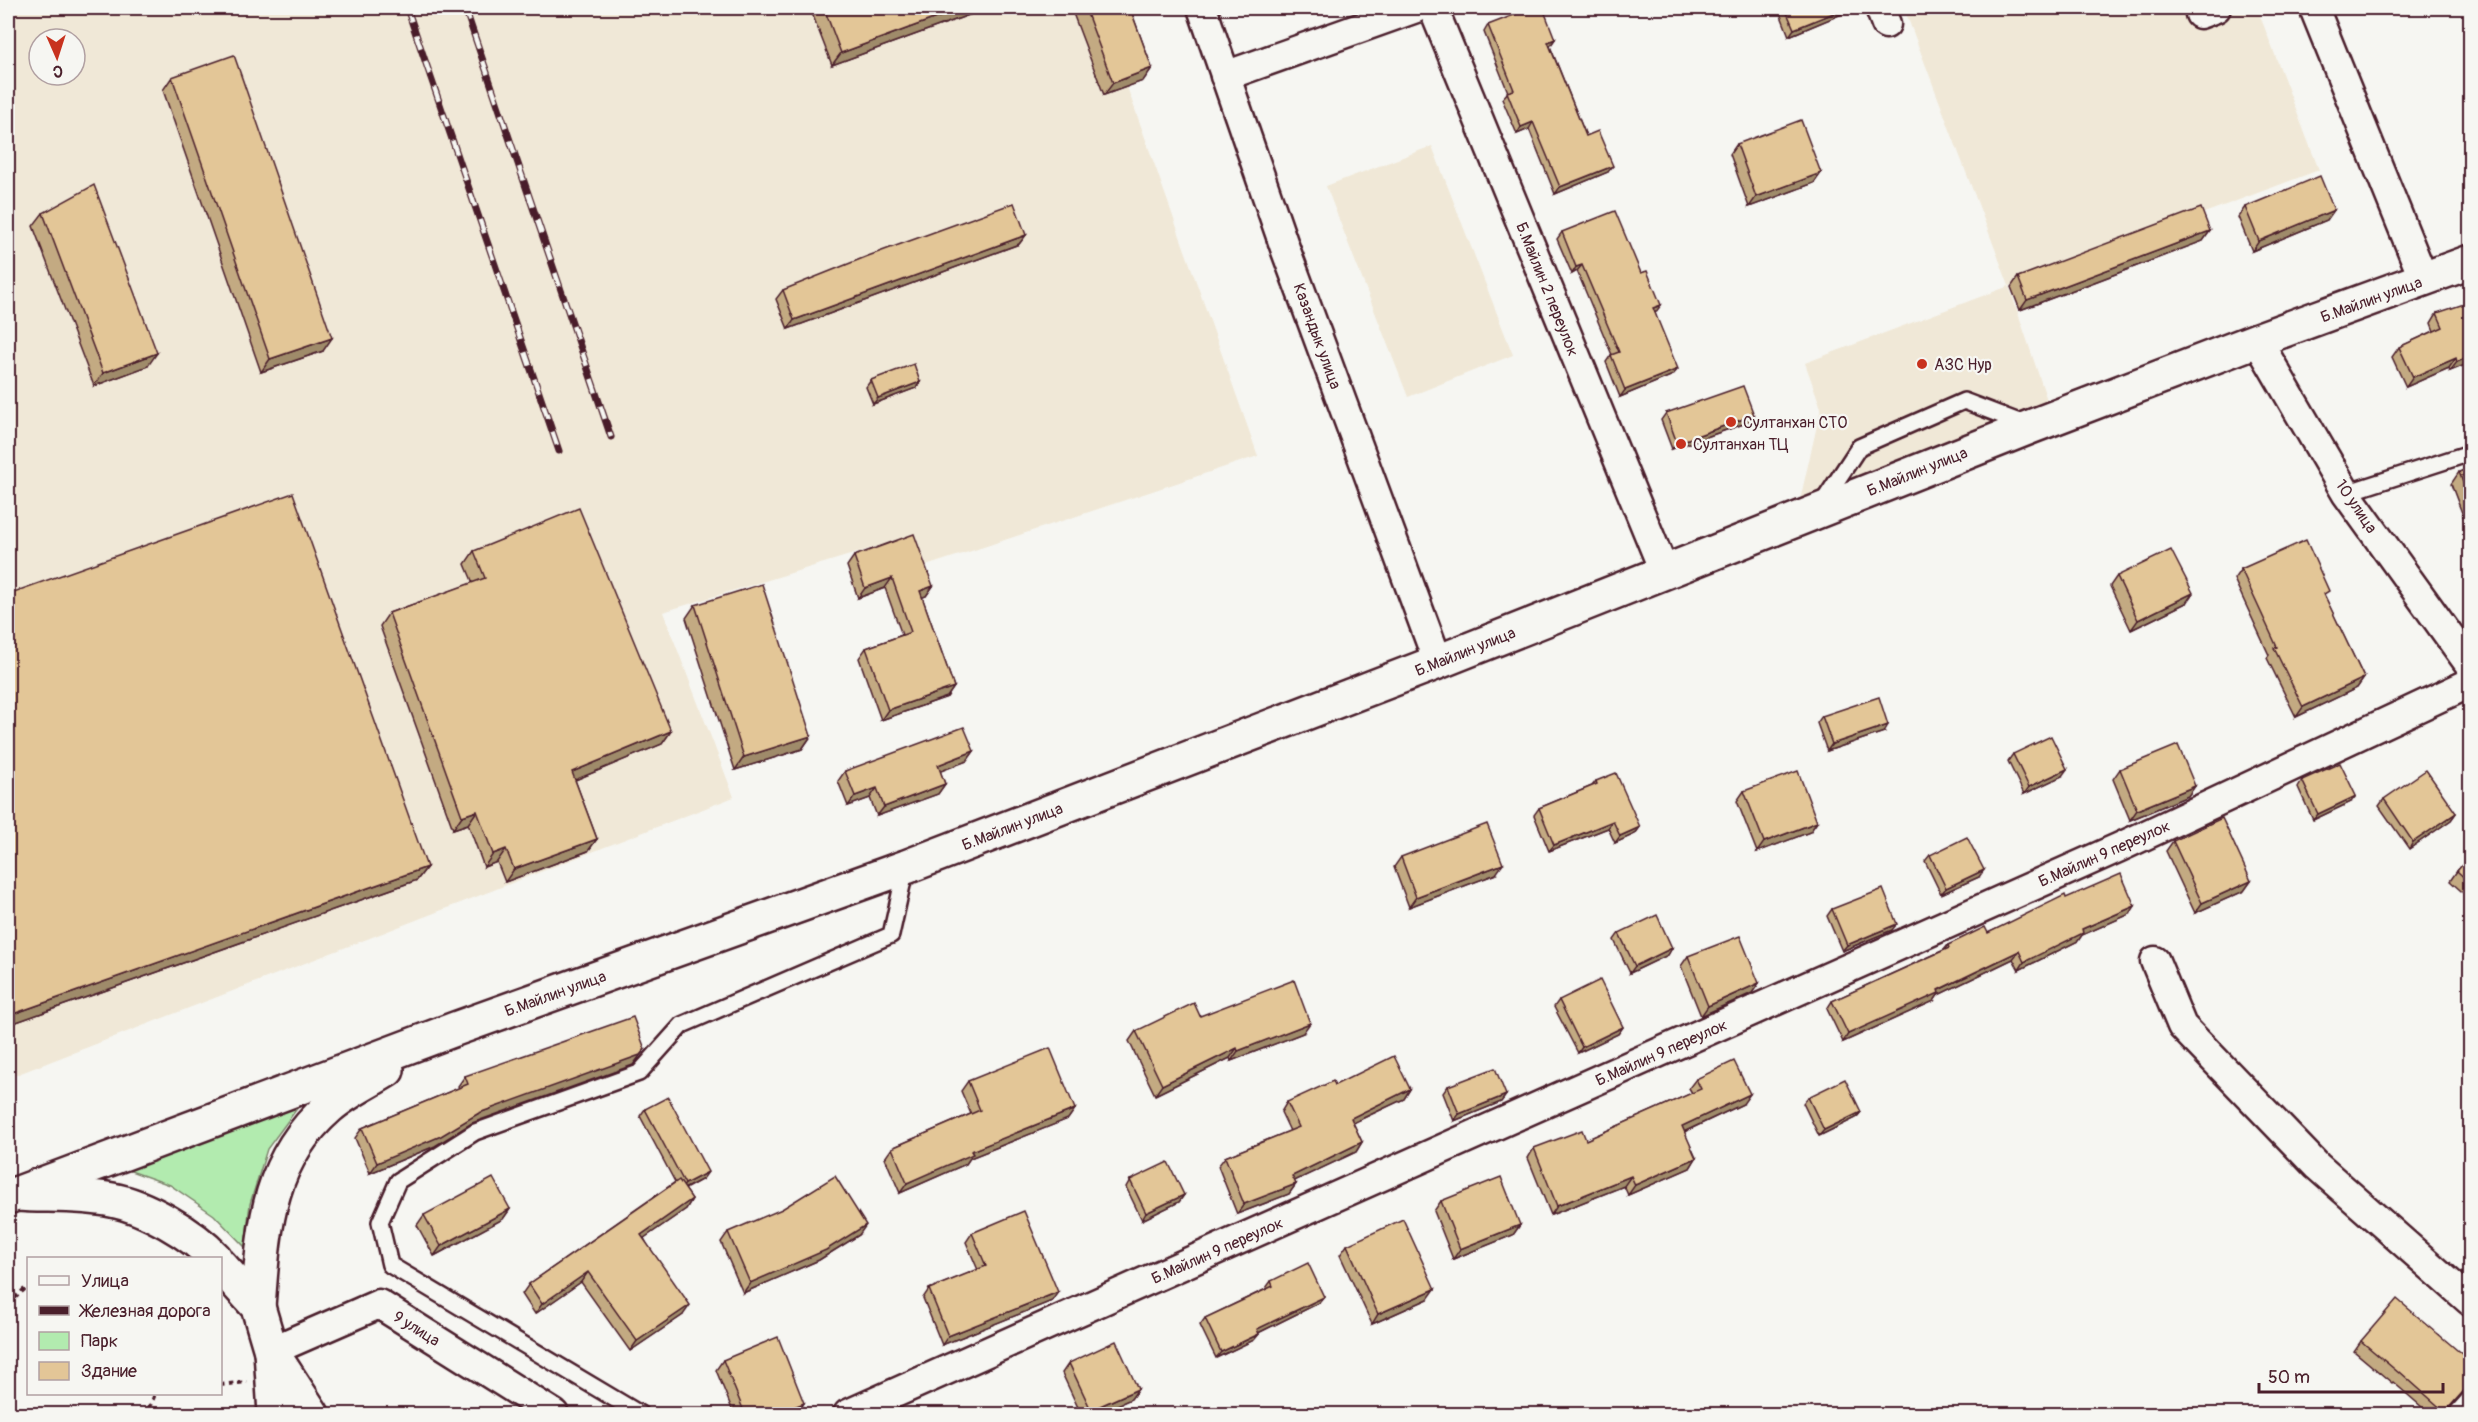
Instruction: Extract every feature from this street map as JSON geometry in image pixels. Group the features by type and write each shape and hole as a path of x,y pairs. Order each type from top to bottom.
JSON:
{"main road":[{"name":"Б.Майлин улица","path":"455,1029 906,867 1437,662 2030,426 2257,339 2470,262"},
{"path":"11,1196 455,1029"},
{"path":"276,1414 271,1351 258,1307 264,1230 280,1170 294,1145 331,1105 455,1029"},
{"path":"11,1196 113,1200 152,1214 186,1235 214,1257"},
{"path":"222,1267 258,1307"},
{"path":"271,1351 312,1414"}],"street":[{"name":"Казандык улица","path":"1202,8 1437,662"},
{"path":"1225,76 1416,8"},
{"name":"Б.Майлин 2 переулок","path":"1433,8 1664,571"},
{"path":"2314,8 2424,280"},
{"name":"10 улица","path":"2257,339 2346,493 2470,665"},
{"name":"Б.Майлин 9 переулок","path":"848,1414 2120,847 2470,683"},
{"path":"2155,961 2182,1026 2317,1166 2470,1301"},
{"name":"9 улица","path":"271,1351 379,1304 554,1414"}],"lane":[{"path":"1818,510 1859,447 1964,401 2030,426"},
{"path":"2346,493 2470,453"},
{"path":"640,1414 390,1265 380,1222 398,1180 475,1132 639,1073 682,1025 891,935 906,867"}],"path":[{"path":"8,1304 27,1287"},
{"path":"142,1414 151,1404 155,1395"}],"shaded area":[{"path":"8,8 1099,8 1258,456 920,568 909,537 663,612 734,797 8,1078"},
{"path":"1904,8 2257,8 2319,170 2009,286"},
{"path":"1432,146 1513,355 1408,397 1326,186"},
{"path":"2009,286 2048,403 1800,500 1821,408 1805,363"}],"green space":[{"path":"301,1103 267,1149 250,1204 245,1247 214,1215 170,1185 125,1169"}],"building":[{"path":"824,8 963,8 841,53"},
{"path":"1085,8 1130,8 1152,68 1113,83"},
{"path":"1532,8 1543,8 1555,39 1548,42 1586,136 1598,131 1613,166 1560,187 1533,122 1521,127 1507,92 1514,90 1488,25"},
{"path":"1785,8 1846,8 1794,29"},
{"path":"234,55 332,338 270,359 172,77"},
{"path":"1801,120 1821,173 1756,197 1737,144"},
{"path":"2320,176 2334,210 2259,241 2245,207"},
{"path":"94,185 157,353 103,373 43,213"},
{"path":"1014,203 1026,235 794,320 783,290 868,256"},
{"path":"2201,208 2210,231 2027,300 2018,277"},
{"path":"1615,211 1641,273 1647,271 1661,305 1653,308 1678,369 1625,390 1611,355 1619,352 1582,265 1576,267 1562,232"},
{"path":"2470,302 2470,356 2457,362 2456,358 2413,377 2399,347 2443,327 2437,313"},
{"path":"914,364 920,382 878,398 871,380"},
{"path":"1743,386 1754,415 1677,443 1666,413"},
{"path":"2470,468 2470,501 2459,472"},
{"path":"293,493 427,867 13,1014 10,1007 8,1008 8,594"},
{"path":"579,508 671,731 572,772 597,839 514,869 506,849 493,854 477,811 462,816 389,613 485,578 474,551"},
{"path":"914,534 933,586 920,591 954,687 888,710 866,648 911,632 892,578 865,588 854,556"},
{"path":"2306,540 2329,591 2324,594 2364,678 2303,707 2274,648 2277,647 2241,569"},
{"path":"2171,550 2193,593 2138,620 2117,576"},
{"path":"762,584 811,736 744,757 695,605"},
{"path":"1879,697 1888,725 1832,744 1822,716"},
{"path":"964,727 974,751 938,765 945,784 884,807 877,788 855,796 845,771"},
{"path":"2051,736 2067,769 2029,787 2013,754"},
{"path":"2178,745 2195,786 2137,810 2120,769"},
{"path":"2340,763 2356,796 2318,814 2302,780"},
{"path":"2426,770 2456,813 2413,842 2384,799"},
{"path":"1798,771 1817,822 1764,842 1744,791"},
{"path":"1616,773 1640,827 1620,836 1613,821 1554,845 1539,808 1597,784 1596,781"},
{"path":"2222,818 2251,881 2202,903 2173,841"},
{"path":"1487,824 1503,864 1416,897 1401,857"},
{"path":"1967,837 1984,870 1946,888 1930,855"},
{"path":"2470,856 2470,883 2457,871"},
{"path":"2121,874 2135,906 2082,929 2083,933 2024,962 2019,951 1938,990 1939,993 1848,1034 1832,1001 1949,948 1948,945 1985,927 1988,933 2065,895 2066,898"},
{"path":"1883,889 1897,924 1847,945 1832,909"},
{"path":"1657,915 1672,948 1635,966 1619,933"},
{"path":"1740,936 1759,983 1708,1006 1688,956"},
{"path":"1294,980 1310,1023 1238,1051 1237,1048 1162,1085 1136,1031 1194,1003 1200,1016"},
{"path":"1600,980 1623,1027 1582,1047 1559,1000"},
{"path":"633,1017 645,1049 640,1055 479,1113 441,1136 377,1163 362,1128 468,1084 465,1076"},
{"path":"1050,1048 1075,1109 971,1151 973,1154 907,1183 892,1148 980,1110 968,1081"},
{"path":"1394,1056 1410,1089 1351,1118 1362,1142 1292,1176 1296,1184 1244,1204 1225,1157 1299,1127 1287,1102 1333,1081 1335,1085"},
{"path":"1734,1061 1750,1094 1682,1126 1696,1158 1635,1185 1631,1176 1557,1206 1534,1148 1582,1130 1586,1140 1701,1089 1696,1079"},
{"path":"1495,1068 1506,1095 1459,1114 1448,1086"},
{"path":"1845,1079 1861,1112 1824,1130 1808,1097"},
{"path":"668,1097 708,1172 685,1184 645,1109"},
{"path":"1168,1162 1184,1195 1146,1213 1130,1180"},
{"path":"835,1176 866,1225 826,1250 750,1283 728,1232 782,1209"},
{"path":"1501,1177 1520,1225 1460,1249 1441,1201"},
{"path":"493,1178 510,1209 441,1246 424,1215"},
{"path":"679,1180 692,1199 641,1235 690,1305 637,1341 588,1272 542,1304 529,1284"},
{"path":"1024,1211 1058,1292 948,1336 929,1289 986,1266 972,1233"},
{"path":"1403,1219 1435,1289 1378,1314 1347,1245"},
{"path":"1308,1263 1324,1297 1257,1329 1259,1334 1221,1352 1205,1318 1273,1286 1271,1281"},
{"path":"2397,1299 2470,1361 2470,1384 2445,1412 2361,1341"},
{"path":"778,1337 804,1403 776,1414 745,1414 723,1360"},
{"path":"1116,1341 1138,1389 1091,1410 1069,1363"}],"railway":[{"path":"407,8 559,451"},
{"path":"465,8 611,437"}],"place":[{"name":"АЗС Нур","path":"1922,364"},
{"name":"Султанхан СТО","path":"1731,422"},
{"name":"Султанхан ТЦ","path":"1681,444"}]}
